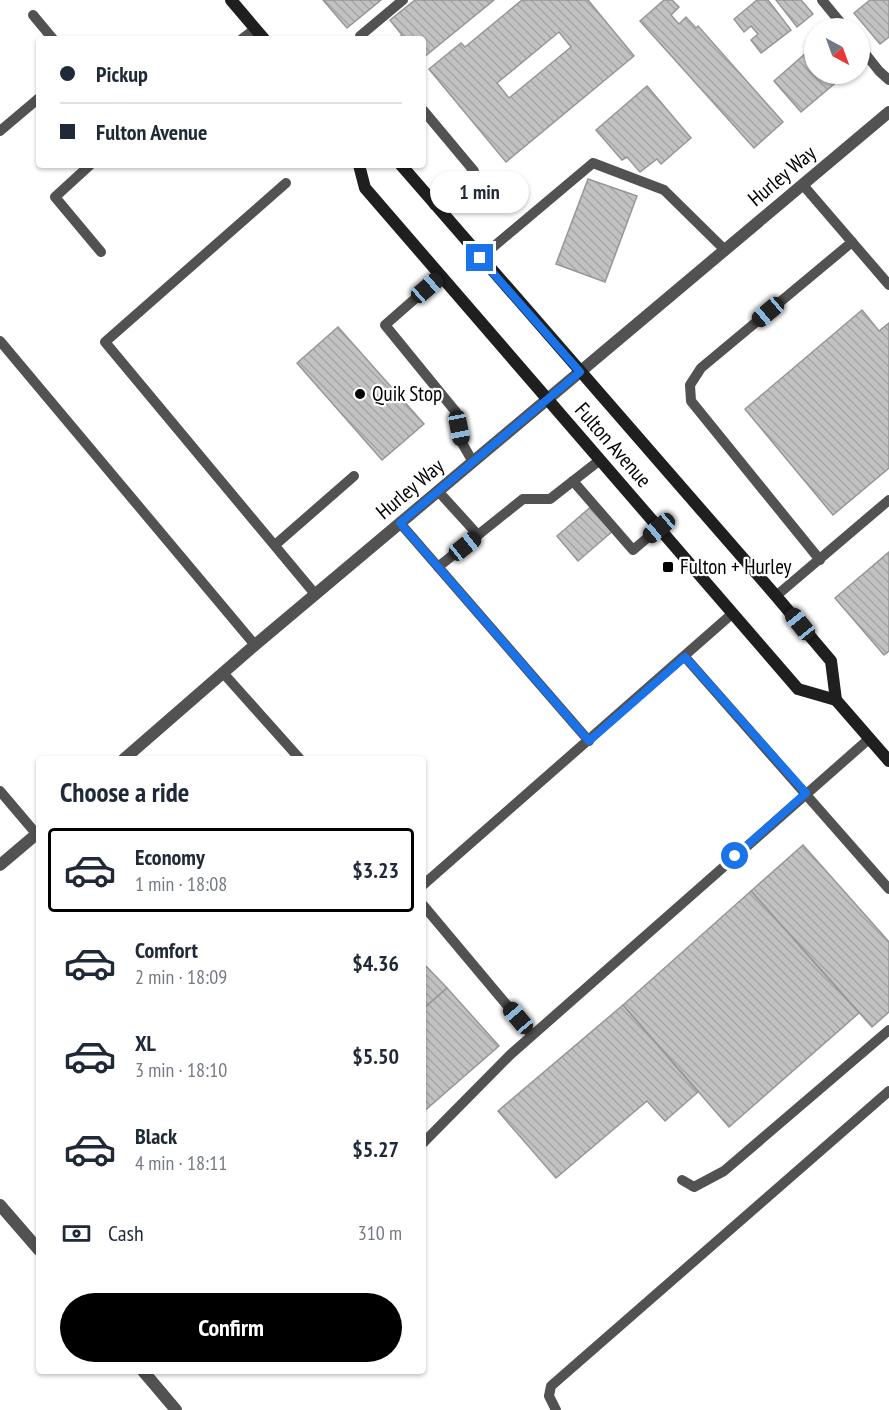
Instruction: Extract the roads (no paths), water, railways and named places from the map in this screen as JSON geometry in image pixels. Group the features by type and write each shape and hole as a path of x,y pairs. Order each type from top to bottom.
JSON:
{"main road":[{"path":"231,0 261,36"},
{"name":"Fulton Avenue","path":"360,168 365,188 798,689 836,700 831,661 403,168"},
{"path":"836,700 889,761"}],"street":[{"name":"Hurley Way","path":"128,756 315,594 889,112"},
{"path":"0,865 36,836"},
{"path":"0,1205 36,1247"},
{"path":"146,1374 176,1410"}],"lane":[{"path":"362,36 403,0"},
{"path":"822,0 837,18"},
{"path":"33,15 50,36"},
{"path":"246,36 255,29"},
{"path":"870,59 889,80"},
{"path":"0,131 36,101"},
{"path":"426,114 474,171 434,205"},
{"path":"480,258 593,163 664,190 725,250"},
{"path":"87,168 55,197 101,252"},
{"path":"286,183 105,342 315,594"},
{"path":"803,185 889,285"},
{"path":"820,560 691,401 690,385 701,368 852,242"},
{"path":"441,276 385,325 456,411 462,443 473,462"},
{"path":"0,343 255,645"},
{"path":"438,567 523,499 550,499 600,460"},
{"path":"275,545 354,476"},
{"path":"573,481 633,550 659,528"},
{"path":"438,491 478,535"},
{"path":"777,596 889,500"},
{"path":"400,523 589,741"},
{"path":"426,882 733,613"},
{"path":"685,657 889,889"},
{"path":"224,674 297,756"},
{"path":"426,1140 532,1035 870,738"},
{"path":"0,791 36,832"},
{"path":"426,909 532,1035"},
{"path":"682,1179 694,1187 724,1171 889,1030"},
{"path":"556,1410 549,1396 551,1386 889,1091"}],"place":[{"name":"Quik Stop","path":"360,394"},
{"name":"Fulton + Hurley","path":"668,567"}]}
